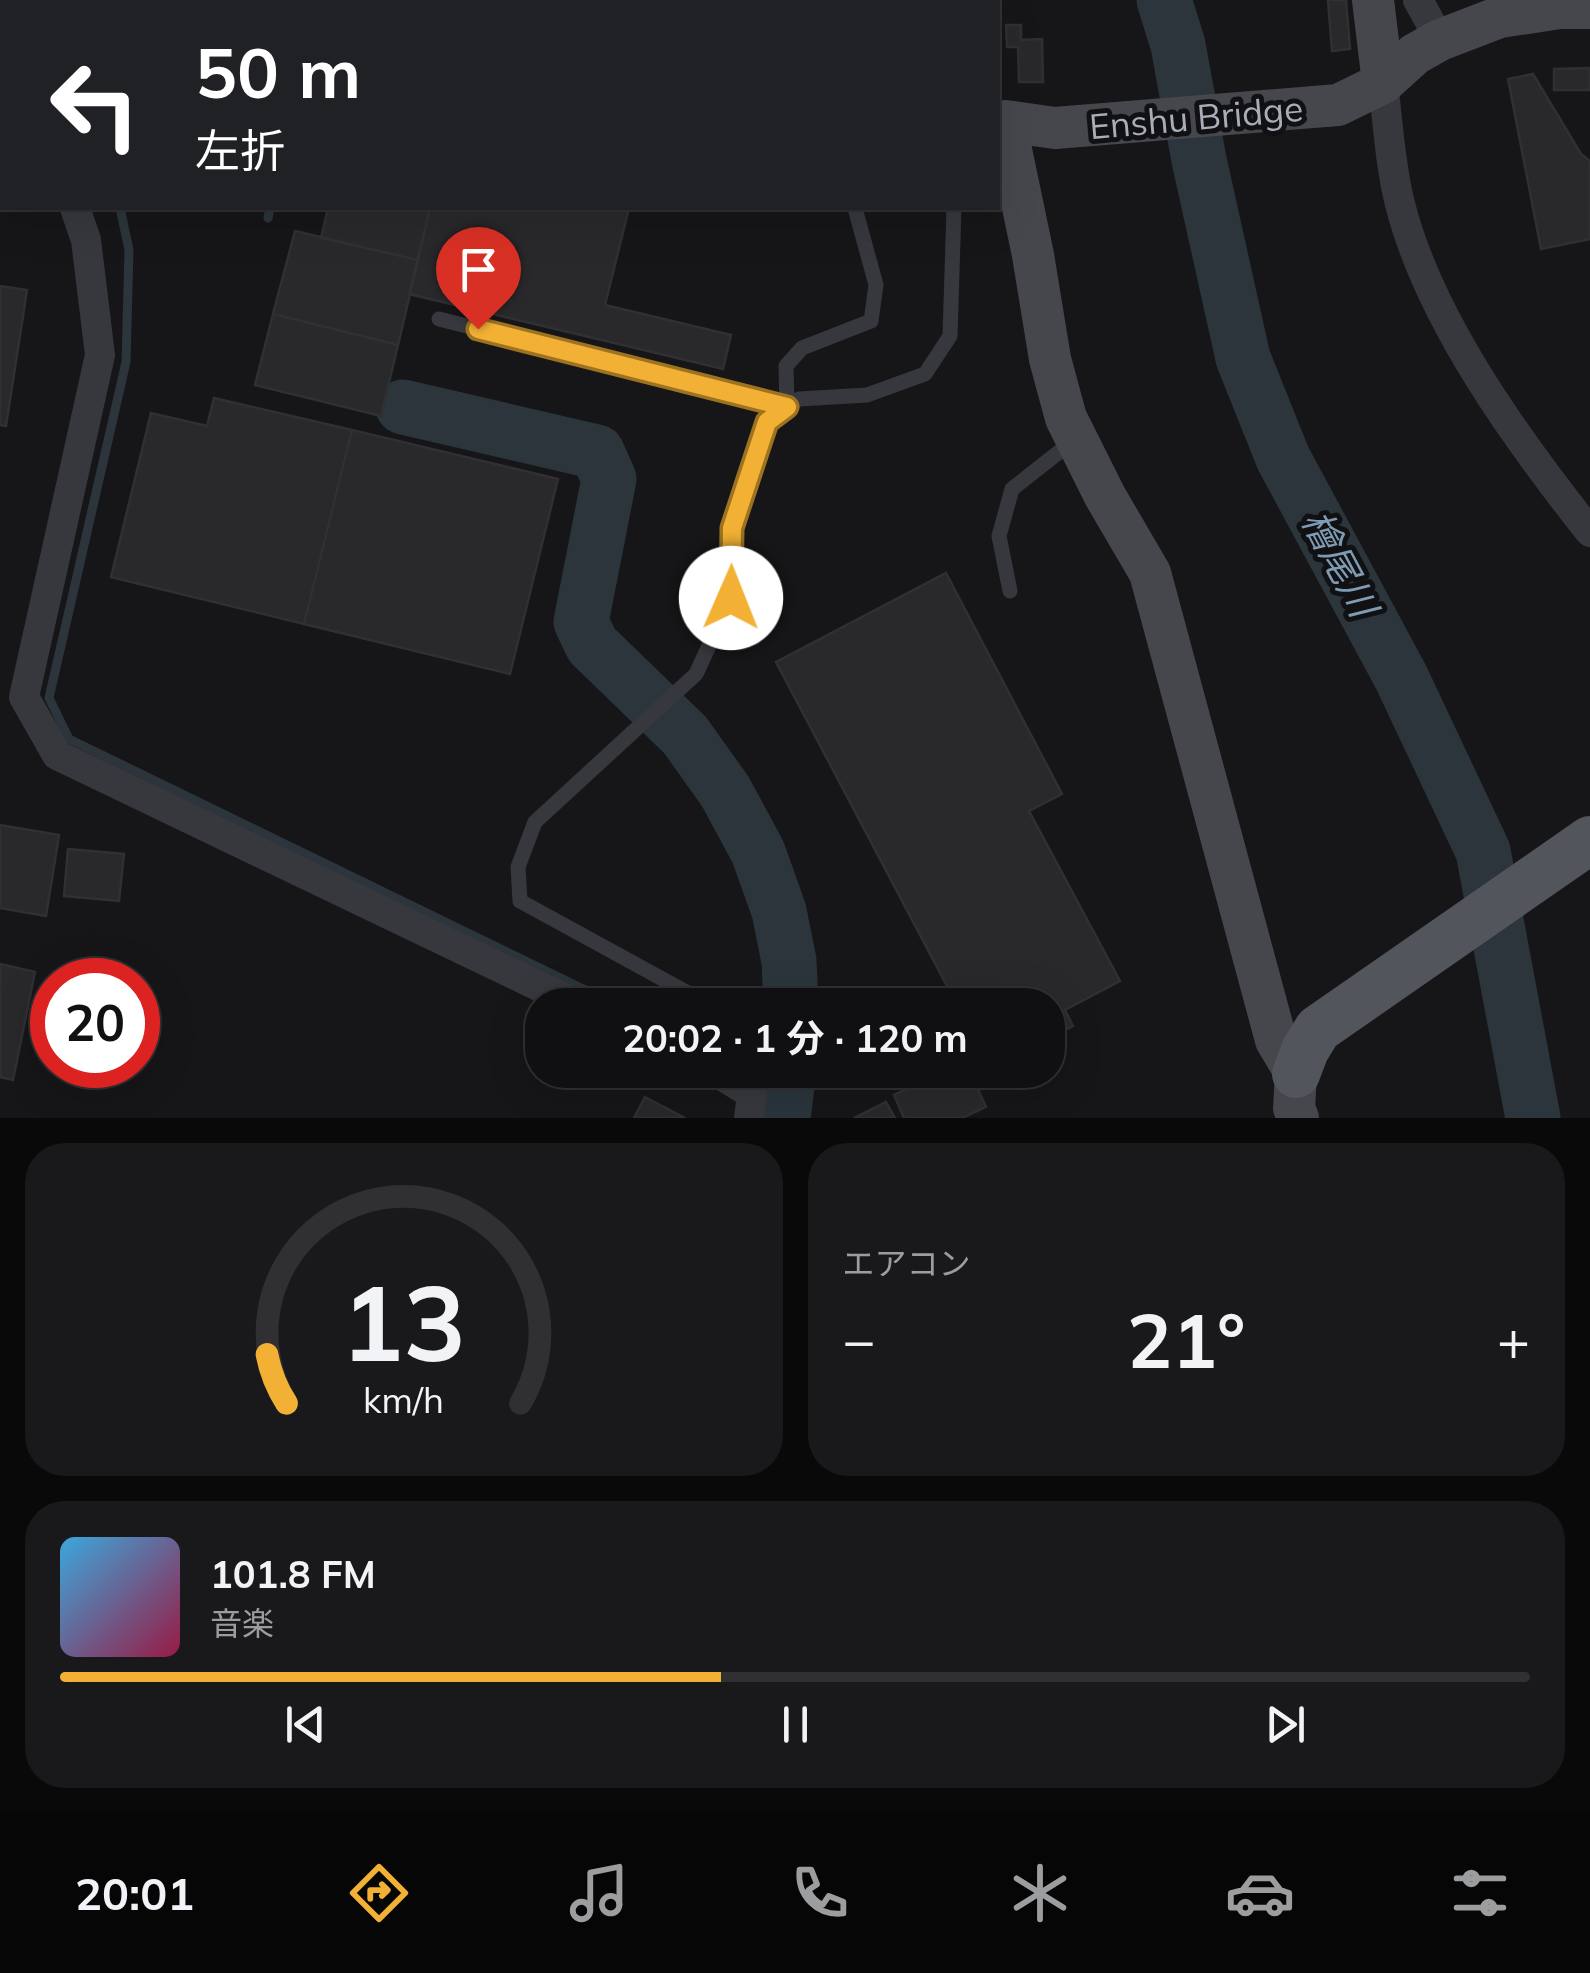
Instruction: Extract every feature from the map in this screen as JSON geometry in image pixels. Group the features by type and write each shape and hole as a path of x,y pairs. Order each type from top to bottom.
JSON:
{"main road":[{"path":"1297,1096 1305,1050 1318,1029 1590,840"}],"street":[{"path":"1373,0 1399,202 1422,267 1453,334 1544,475 1590,532"},
{"path":"1418,0 1440,40"},
{"path":"1383,82 1415,54 1500,16 1590,8"},
{"name":"Enshu Bridge","path":"1000,115 1055,128 1338,105 1383,82"},
{"path":"1000,115 1050,359 1066,418 1150,573 1276,1040 1297,1096"},
{"path":"76,210 86,240 100,355 24,697 57,754 543,988"},
{"path":"742,1088 752,1094 749,1118"}],"lane":[{"path":"787,407 786,366 802,348 871,321 876,285 856,210"},
{"path":"679,988 520,902 518,867 535,822 696,674 731,598 732,528 767,422 799,398 867,395 926,374 950,336 954,210"},
{"path":"439,319 787,407"},
{"path":"1010,592 999,536 1012,489 1076,439"}],"building":[{"path":"1328,0 1346,0 1350,49 1332,51"},
{"path":"1006,25 1021,25 1021,40 1042,39 1043,82 1019,82 1018,47 1007,47"},
{"path":"1590,68 1590,90 1554,90 1554,69"},
{"path":"1533,74 1581,154 1590,161 1590,239 1541,249 1508,79"},
{"path":"328,210 430,210 418,260 321,238"},
{"path":"430,210 629,210 605,305 731,335 723,369 409,294"},
{"path":"295,231 418,260 398,345 273,314"},
{"path":"0,286 27,290 6,426 0,425"},
{"path":"273,314 398,345 381,416 255,385"},
{"path":"214,398 352,430 304,624 111,577 151,413 207,426"},
{"path":"352,430 558,479 510,674 304,624"},
{"path":"946,573 1062,794 1029,811 1120,981 1065,1010 1065,988 948,988 776,662"},
{"path":"0,825 59,835 46,916 0,908"},
{"path":"68,849 124,854 119,901 64,896"},
{"path":"0,964 30,971 30,997 13,1080 0,1077"},
{"path":"1065,1010 1073,1026 1065,1030"},
{"path":"909,1088 977,1088 986,1107 962,1118 904,1118 894,1095"},
{"path":"645,1097 685,1118 634,1118"},
{"path":"886,1102 895,1118 854,1118"}],"waterway":[{"name":"檜尾川","path":"1164,0 1178,45 1243,358 1283,458 1401,677 1483,851 1533,1118"},
{"path":"120,210 129,250 126,362 49,698 69,739 581,988"},
{"path":"268,218 270,210"},
{"path":"403,407 597,452 609,479 581,622 592,645 685,735 725,791 758,852 779,911 790,988"},
{"path":"783,1118 787,1088"}],"route":[{"path":"478,329 787,407 767,422 732,528 731,598"}]}
